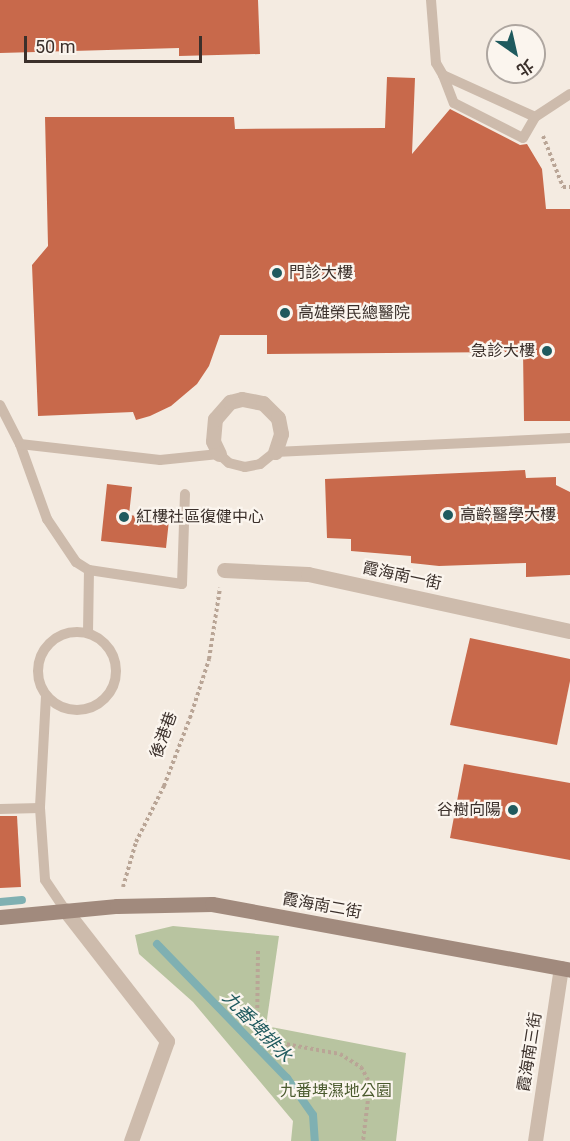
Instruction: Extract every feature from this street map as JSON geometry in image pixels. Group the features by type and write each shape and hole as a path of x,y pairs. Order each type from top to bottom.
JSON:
{"street":[{"path":"219,454 213,441 215,419 230,402 242,399 263,403 278,418 281,434 275,452"},
{"name":"霞海南一街","path":"224,570 308,574 570,631"},
{"name":"霞海南二街","path":"65,910 117,906 212,904 565,969"},
{"path":"0,917 65,910 167,1041 131,1141"},
{"name":"霞海南三街","path":"535,1141 565,969"}],"lane":[{"path":"431,0 436,63 454,103 523,138 536,117 570,93"},
{"path":"443,75 536,117"},
{"path":"0,405 20,444 47,519 76,562 89,570 182,584 185,494"},
{"path":"20,444 160,460 219,454 229,463 245,467 260,464 275,452 570,438"},
{"path":"88,633 89,570"},
{"path":"46,696 69,710 82,710 95,706 109,693 116,674 115,661 100,639 88,633 63,634 44,649 37,673 46,696 40,808 45,880 65,910"},
{"path":"0,809 40,808"}],"path":[{"path":"536,117 563,187 570,187"},
{"name":"後港巷","path":"117,906 136,842 164,786 209,659 224,570"},
{"path":"258,951 257,1029 269,1041 340,1054 361,1067 370,1083 363,1141"}],"green space":[{"name":"九番埤濕地公園","path":"173,926 279,936 266,1026 406,1053 396,1141 291,1141 293,1121 193,1002 139,954 135,935"}],"building":[{"path":"0,0 258,0 260,54 179,56 179,48 0,53"},
{"name":"門診大樓","path":"387,77 415,78 412,154 450,109 520,145 527,144 542,169 546,209 570,209 570,421 524,421 523,352 267,354 267,335 220,335 209,366 197,384 171,406 150,416 136,420 133,412 38,416 32,265 48,246 45,117 234,117 235,129 385,128"},
{"name":"高齡醫學大樓","path":"525,470 526,478 556,477 556,485 570,492 570,575 526,577 526,563 439,566 411,563 411,556 351,551 351,539 327,538 325,479"},
{"name":"紅樓社區復健中心","path":"107,484 132,487 129,515 169,520 166,548 101,541"},
{"path":"470,638 570,659 570,681 557,745 450,725"},
{"name":"谷樹向陽","path":"464,764 570,783 570,860 450,838"},
{"path":"0,816 17,816 21,887 0,888"}],"waterway":[{"name":"九番埤排水","path":"0,902 22,900"},
{"name":"九番埤排水","path":"157,944 287,1078 313,1115 315,1141"}],"place":[{"name":"門診大樓","path":"277,273"},
{"name":"高雄榮民總醫院","path":"285,313"},
{"name":"急診大樓","path":"547,351"},
{"name":"高齡醫學大樓","path":"448,515"},
{"name":"紅樓社區復健中心","path":"124,517"},
{"name":"谷樹向陽","path":"513,810"}]}
